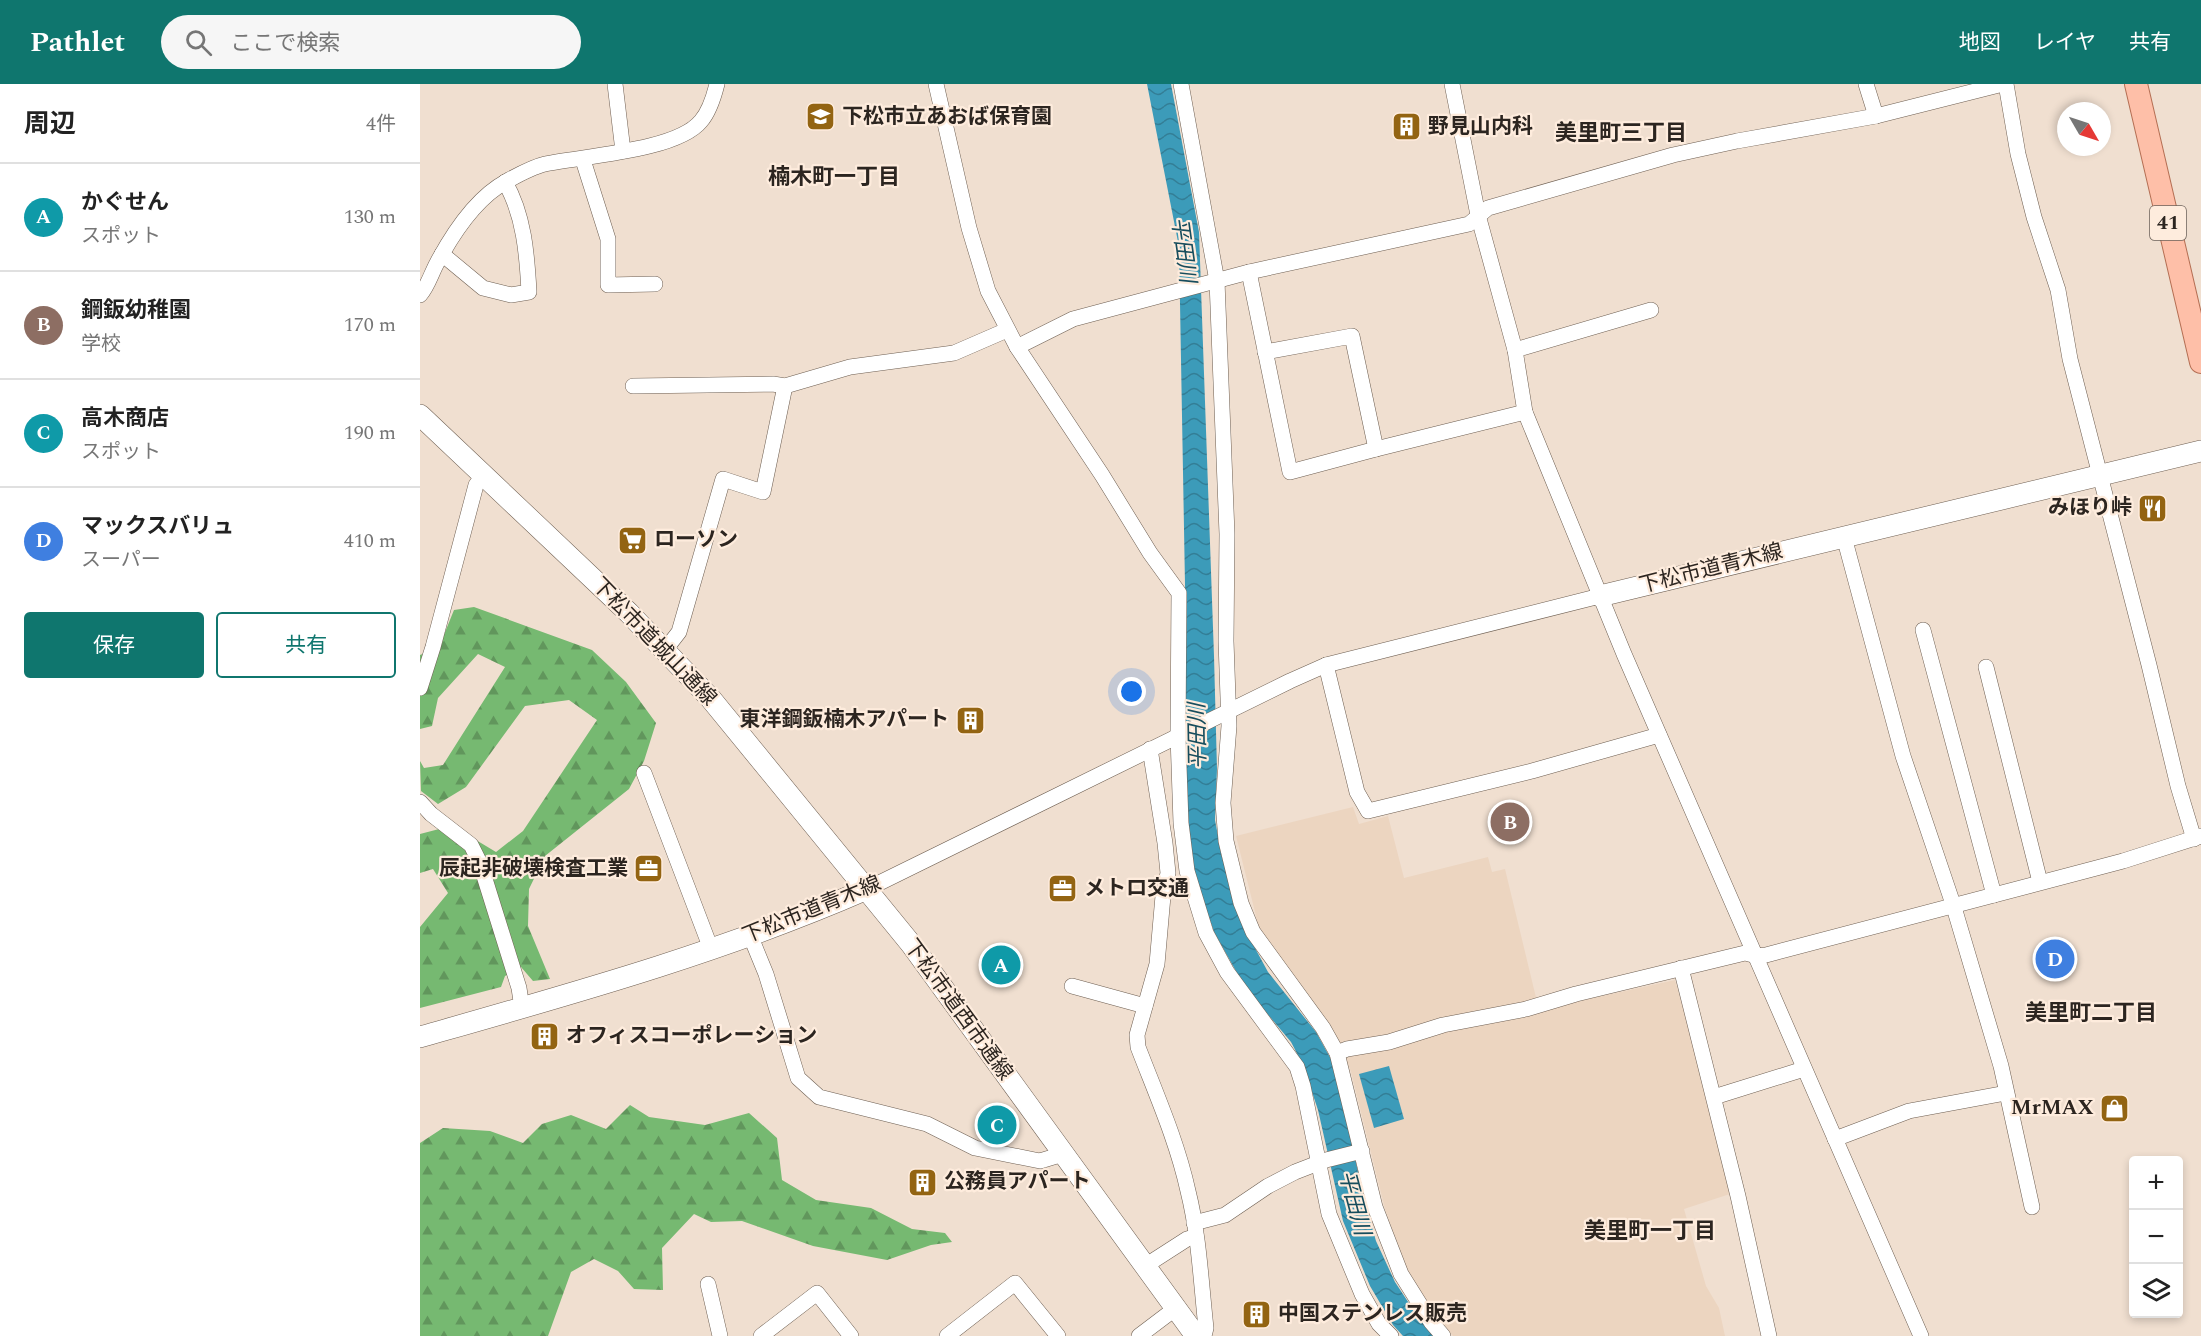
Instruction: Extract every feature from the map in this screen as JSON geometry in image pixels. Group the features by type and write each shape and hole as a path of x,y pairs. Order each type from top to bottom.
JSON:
{"main road":[{"name":"41","path":"2136,84 2201,362"}],"street":[{"path":"615,84 623,151"},
{"path":"420,295 442,255 478,202 505,182 542,165 583,160 671,140 691,130 701,121 715,94 717,84"},
{"path":"936,84 969,228 988,291 1017,347 1102,475 1150,553 1179,593 1181,823 1187,871 1206,933 1227,972 1297,1067 1323,1161 1329,1214 1362,1294 1379,1324 1391,1336"},
{"path":"1181,84 1214,282 1227,534 1224,813 1226,841 1241,903 1253,932 1323,1028 1337,1053 1359,1152 1375,1207 1401,1274 1431,1322 1443,1336"},
{"path":"1452,84 1478,215 1515,350 1526,412 1659,735 1921,1336"},
{"path":"1866,84 1876,116"},
{"path":"1017,347 1073,319 1249,272 1469,224 1488,208 1673,155 1876,116 2004,84 2018,154 2034,217 2058,290 2070,359 2178,786 2198,837 2123,861 1766,955 1757,956 1745,953 1576,994 1526,1009 1443,1025 1389,1041 1347,1048 1337,1053"},
{"path":"583,160 608,239 608,285 655,284"},
{"path":"442,255 483,288 511,295 529,292 527,253 514,197 505,182"},
{"path":"1249,272 1290,472 1526,412"},
{"path":"1515,350 1651,310"},
{"path":"633,386 773,384 785,386 850,367 954,353 1007,330"},
{"path":"1265,352 1352,336 1376,449"},
{"path":"665,650 679,632 723,479 763,492 785,386"},
{"name":"下松市道城山通線","path":"420,415 630,613 665,650 711,699 867,889"},
{"name":"下松市道青木線","path":"420,1037 629,977 830,906 940,855 1150,749 1326,665 1600,596 2201,452"},
{"path":"420,688 476,485 484,475"},
{"path":"1844,537 1903,756 1953,904 2001,1066 2032,1207"},
{"path":"1923,630 1994,895"},
{"path":"1326,665 1358,792 1368,811 1532,771 1659,735"},
{"path":"1986,667 2040,882"},
{"path":"1150,749 1166,843 1168,873 1163,896 1160,952 1137,1035 1138,1047 1184,1174 1195,1229 1206,1328 1204,1336"},
{"path":"644,773 711,949"},
{"path":"420,802 426,818 471,845 480,863 519,988 522,1008"},
{"name":"下松市道西市通線","path":"867,889 911,944 1196,1336"},
{"path":"750,935 766,974 798,1078 819,1097 927,1124 975,1148 1040,1161 1063,1154"},
{"path":"1681,968 1757,1275 1769,1336"},
{"path":"1072,986 1145,1006"},
{"path":"1714,1097 1804,1069"},
{"path":"1835,1139 1909,1111 2006,1093"},
{"path":"1145,1266 1187,1239 1195,1229 1225,1215 1268,1186 1323,1161 1359,1152"},
{"path":"946,1336 1014,1282 1058,1336"},
{"path":"708,1284 720,1336"},
{"path":"761,1336 817,1293 851,1336"},
{"path":"1139,1336 1176,1308"}],"shaded area":[{"path":"1353,807 1359,824 1388,816 1404,878 1488,857 1492,872 1505,869 1539,1010 1675,980 1719,1133 1733,1193 1684,1209 1706,1286 1719,1308 1725,1336 1453,1336 1439,1319 1407,1271 1385,1209 1351,1072 1339,1040 1259,928 1236,836"}],"green space":[{"path":"474,607 592,650 626,682 656,723 644,761 629,789 545,856 529,889 528,926 550,979 533,981 521,967 505,976 501,987 420,1008 420,927 448,893 433,869 420,873 420,834 443,828 466,834 496,852 523,831 597,720 569,700 525,706 466,787 438,804 421,791 420,761 424,768 443,765 505,667 478,654 438,698 432,726 420,729 420,655 439,647 454,610"},
{"path":"630,1105 649,1117 705,1125 749,1113 777,1138 782,1180 816,1200 871,1208 912,1229 945,1233 952,1242 931,1245 887,1260 813,1246 742,1221 711,1222 694,1214 662,1248 663,1290 634,1289 618,1271 594,1259 571,1272 548,1336 420,1336 420,1143 443,1128 490,1131 523,1143 542,1124 571,1115 606,1129"}],"water":[{"name":"平田川","path":"1147,84 1171,84 1199,232 1214,656 1217,769 1215,820 1222,857 1242,924 1268,972 1316,1032 1332,1061 1340,1085 1364,1201 1376,1241 1395,1282 1418,1317 1434,1336 1403,1336 1393,1325 1370,1286 1343,1221 1318,1110 1303,1065 1291,1042 1237,973 1214,932 1192,868 1185,816 1186,641 1179,247"},
{"path":"1389,1066 1404,1119 1374,1128 1359,1074"}],"place":[{"name":"下松市立あおば保育園","path":"821,117"},
{"name":"野見山内科","path":"1407,127"},
{"name":"みほり峠","path":"2153,508"},
{"name":"ローソン","path":"633,540"},
{"name":"東洋鋼鈑楠木アパート","path":"970,720"},
{"name":"鋼鈑幼稚園","path":"1510,822"},
{"name":"辰起非破壊検査工業","path":"649,869"},
{"name":"メトロ交通","path":"1063,889"},
{"name":"マックスバリュ","path":"2055,959"},
{"name":"かぐせん","path":"1001,965"},
{"name":"オフィスコーポレーション","path":"545,1036"},
{"name":"MrMAX","path":"2115,1108"},
{"name":"高木商店","path":"997,1125"},
{"name":"公務員アパート","path":"923,1182"},
{"name":"中国ステンレス販売","path":"1257,1314"}],"district":[{"name":"美里町三丁目","path":"1621,133"},
{"name":"楠木町一丁目","path":"834,177"},
{"name":"美里町二丁目","path":"2091,1013"},
{"name":"美里町一丁目","path":"1650,1231"}]}
